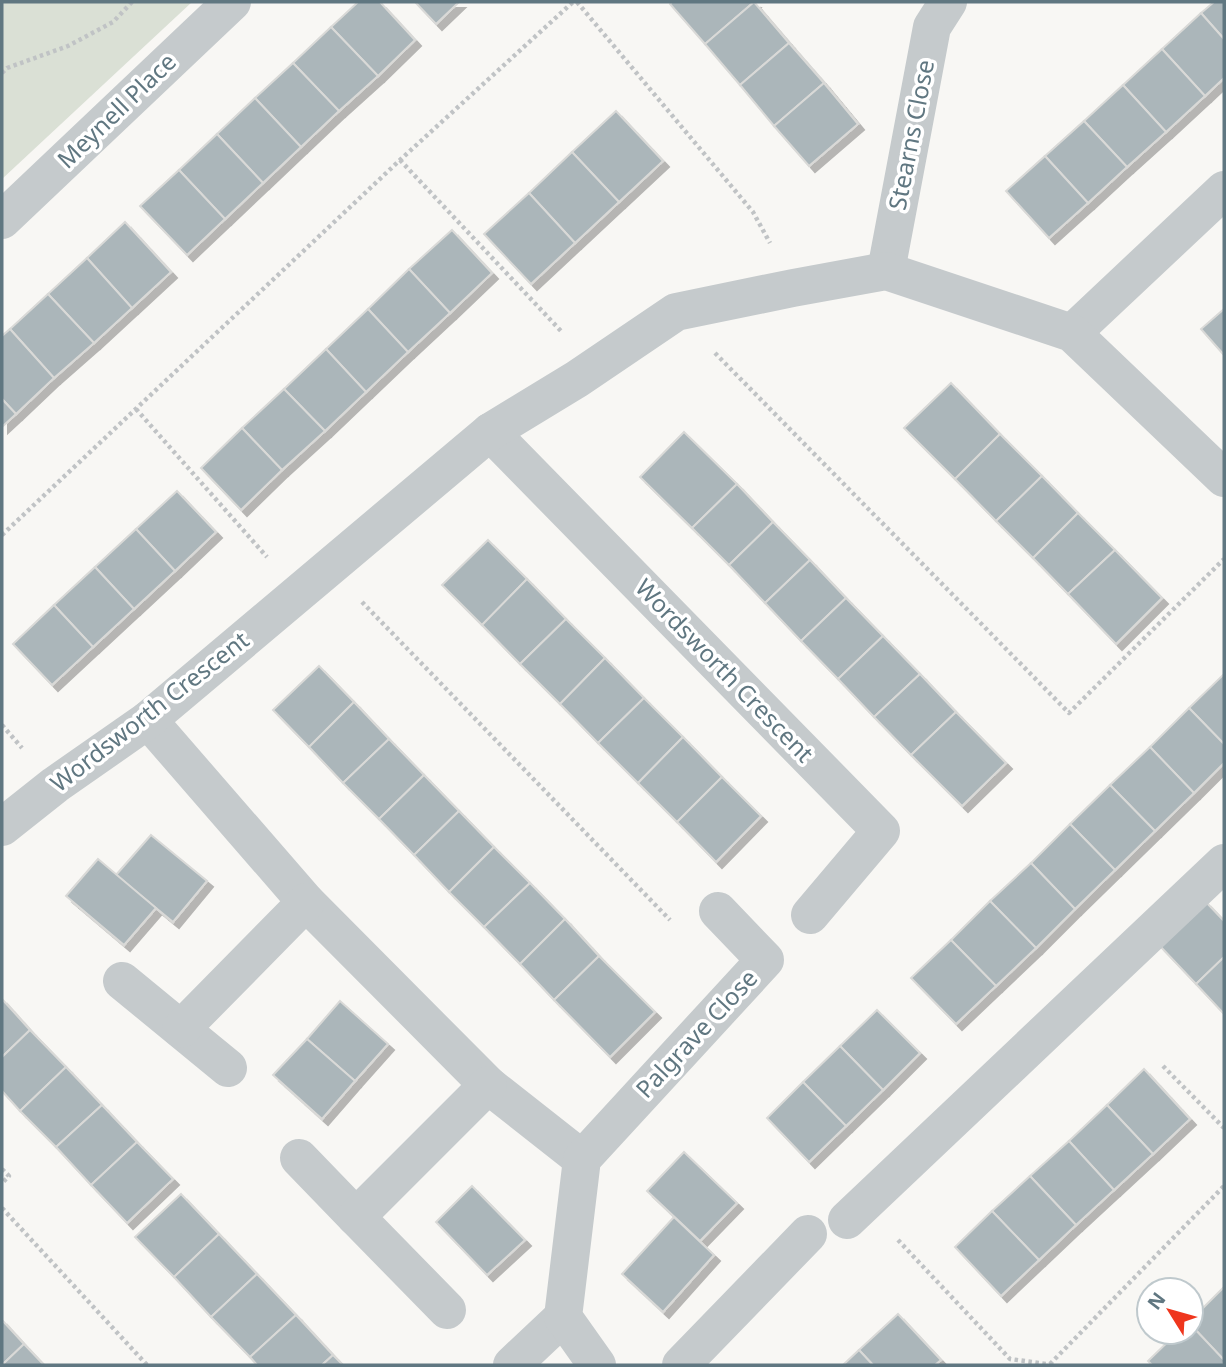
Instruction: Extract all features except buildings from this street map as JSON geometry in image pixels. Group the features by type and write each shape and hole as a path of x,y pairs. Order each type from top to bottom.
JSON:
{"street":[{"name":"Meynell Place","path":"2,220 232,2"},
{"name":"Stearns Close","path":"886,271 932,27 948,2"},
{"path":"1072,333 1224,190"},
{"name":"Wordsworth Crescent","path":"2,827 55,785 148,720 490,432 595,367 676,312 886,271 1072,333 1224,478"},
{"name":"Wordsworth Crescent","path":"490,432 881,831 810,915"},
{"path":"148,720 306,902 488,1085 582,1159 563,1317 513,1365"},
{"path":"855,1212 1224,863"},
{"path":"181,1029 306,902"},
{"name":"Palgrave Close","path":"582,1159 765,960 722,915"},
{"path":"122,981 228,1068"},
{"path":"356,1217 488,1085"},
{"path":"299,1158 447,1310"},
{"path":"681,1365 784,1242"},
{"path":"563,1317 597,1365"}],"path":[{"path":"2,73 7,68 68,46 113,22 132,2"},
{"path":"2,535 400,160 575,2 754,212 793,288"},
{"path":"400,160 595,367"},
{"path":"676,312 1069,712 1224,559"},
{"path":"135,409 300,594"},
{"path":"329,569 697,948 722,915"},
{"path":"1163,1066 1224,1128"},
{"path":"2,1169 9,1176 2,1183"},
{"path":"855,1212 1010,1359 1051,1365 1224,1186"},
{"path":"2,1208 147,1365"}],"shaded area":[{"path":"2,2 192,2 2,179"}]}
